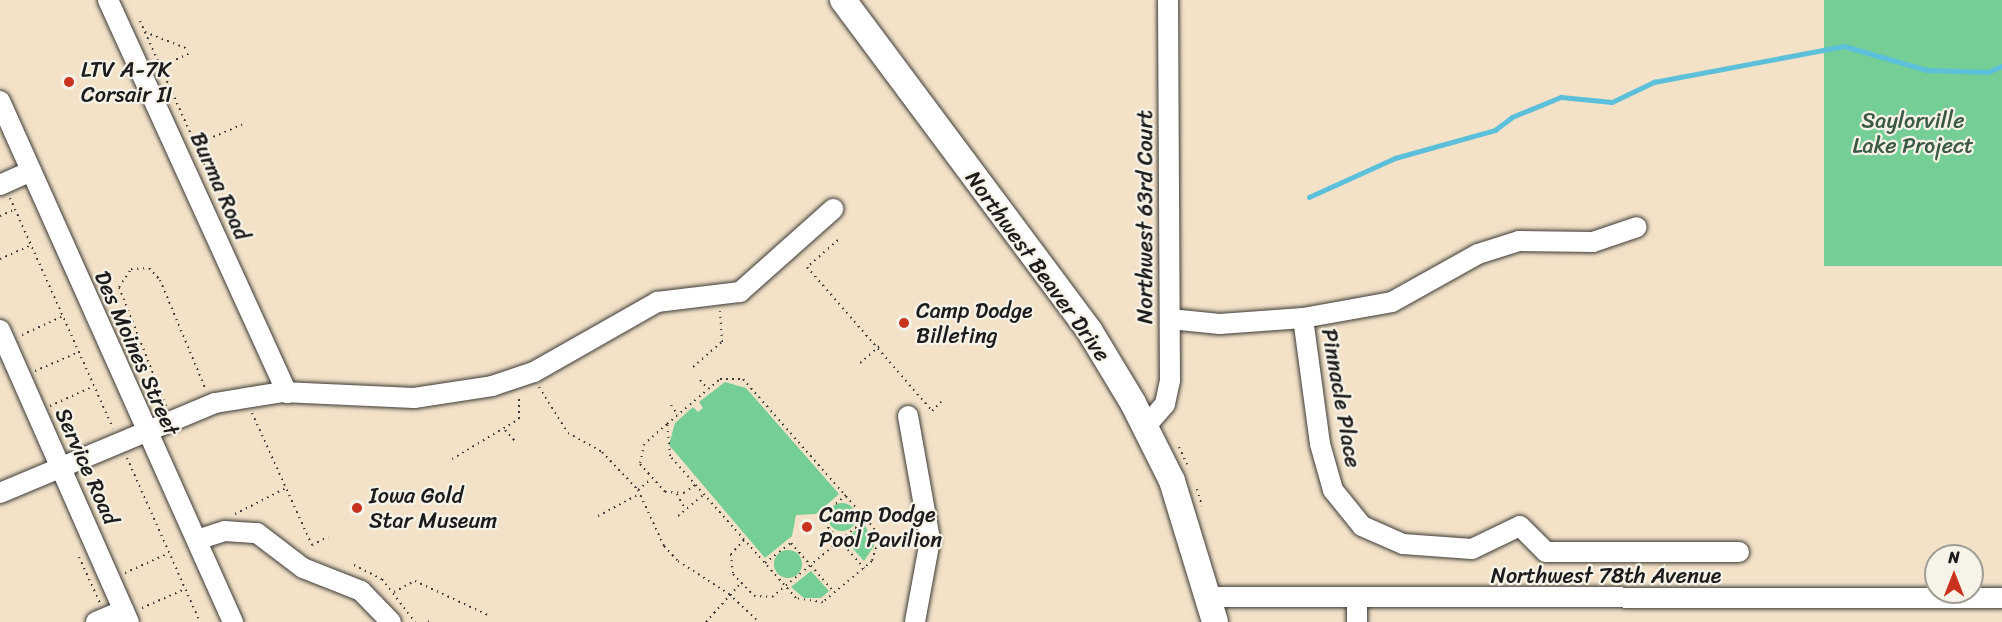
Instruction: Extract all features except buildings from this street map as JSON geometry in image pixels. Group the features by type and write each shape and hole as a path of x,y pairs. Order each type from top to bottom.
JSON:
{"main road":[{"name":"Northwest Beaver Drive","path":"843,0 1089,330 1146,426 1172,481 1210,597 1215,622"}],"street":[{"name":"Burma Road","path":"108,0 287,393"},
{"name":"Northwest 63rd Court","path":"1146,426 1165,404 1170,381 1168,0"},
{"name":"Des Moines Street","path":"0,102 144,428 233,622"},
{"path":"2,184 31,171"},
{"path":"0,493 170,417 214,403 287,393 414,398 492,386 534,372 657,302 719,296 740,291 833,209"},
{"path":"1170,319 1220,324 1303,318 1392,302 1478,254 1519,241 1593,242 1637,227"},
{"name":"Pinnacle Place","path":"1303,318 1320,444 1333,490 1362,526 1403,544 1472,549 1520,526 1546,552 1740,552"},
{"name":"Service Road","path":"3,336 111,580 116,617"},
{"path":"908,417 930,540 915,622"},
{"path":"196,540 225,531 257,533 303,568 361,591 391,622"},
{"name":"Northwest 78th Avenue","path":"1210,597 1357,600 2002,598"},
{"path":"1357,600 1357,622"}],"path":[{"path":"140,21 216,190"},
{"path":"145,32 188,49"},
{"path":"160,67 190,53"},
{"path":"196,145 243,124"},
{"path":"2,184 201,622"},
{"path":"0,216 15,209"},
{"path":"838,240 807,267 932,411 941,402"},
{"path":"0,259 31,245"},
{"path":"170,417 118,287 130,269 148,268 160,280 214,403"},
{"path":"693,367 722,342 719,296"},
{"path":"3,336 63,316"},
{"path":"860,363 882,344"},
{"path":"21,377 79,352"},
{"path":"667,424 670,456 696,485 704,494 744,540 786,587 809,604 834,593 864,568 878,542 867,518 743,379 720,379 667,424 642,450 640,464 650,480 665,492 677,494 696,485"},
{"path":"700,380 708,389"},
{"path":"452,459 505,430 522,415 519,395 538,384 568,433 602,452 638,492 664,546 729,594 759,622"},
{"path":"37,412 94,387"},
{"path":"245,398 312,544 328,537"},
{"path":"671,405 678,415"},
{"path":"505,430 515,441"},
{"path":"598,516 638,492 650,480"},
{"path":"235,514 286,488"},
{"path":"677,494 685,510"},
{"path":"678,516 704,494"},
{"path":"846,495 820,518 864,568"},
{"path":"744,540 731,554 741,584 762,597 786,587 867,518"},
{"path":"765,563 792,543 834,593"},
{"path":"111,580 169,553"},
{"path":"79,557 116,617 185,589"},
{"path":"354,565 394,592 415,622"},
{"path":"394,592 414,581 490,616"},
{"path":"706,622 729,594 741,584"},
{"path":"428,622 432,620"}],"green space":[{"name":"Saylorville Lake Project","path":"1824,0 2002,0 2002,266 1824,266"},
{"path":"725,382 746,388 839,494 816,514 796,515 792,536 765,558 669,445 675,423 693,407 698,412 703,408 699,402"},
{"path":"842,503 852,507 856,517 852,527 842,531 832,527 828,517 832,507"},
{"path":"864,523 874,546 864,561 845,540"},
{"path":"788,550 798,554 802,564 798,574 788,578 778,574 774,564 778,554"},
{"path":"811,571 829,591 821,598 804,598 791,587"}],"waterway":[{"path":"1309,197 1395,158 1495,130 1512,117 1561,97 1612,102 1654,82 1844,46 1927,70 1988,72 2002,66"}],"place":[{"name":"LTV A-7K Corsair II","path":"69,82"},
{"name":"Camp Dodge Billeting","path":"904,323"},
{"name":"Iowa Gold Star Museum","path":"357,508"},
{"name":"Camp Dodge Pool Pavilion","path":"807,527"}]}
